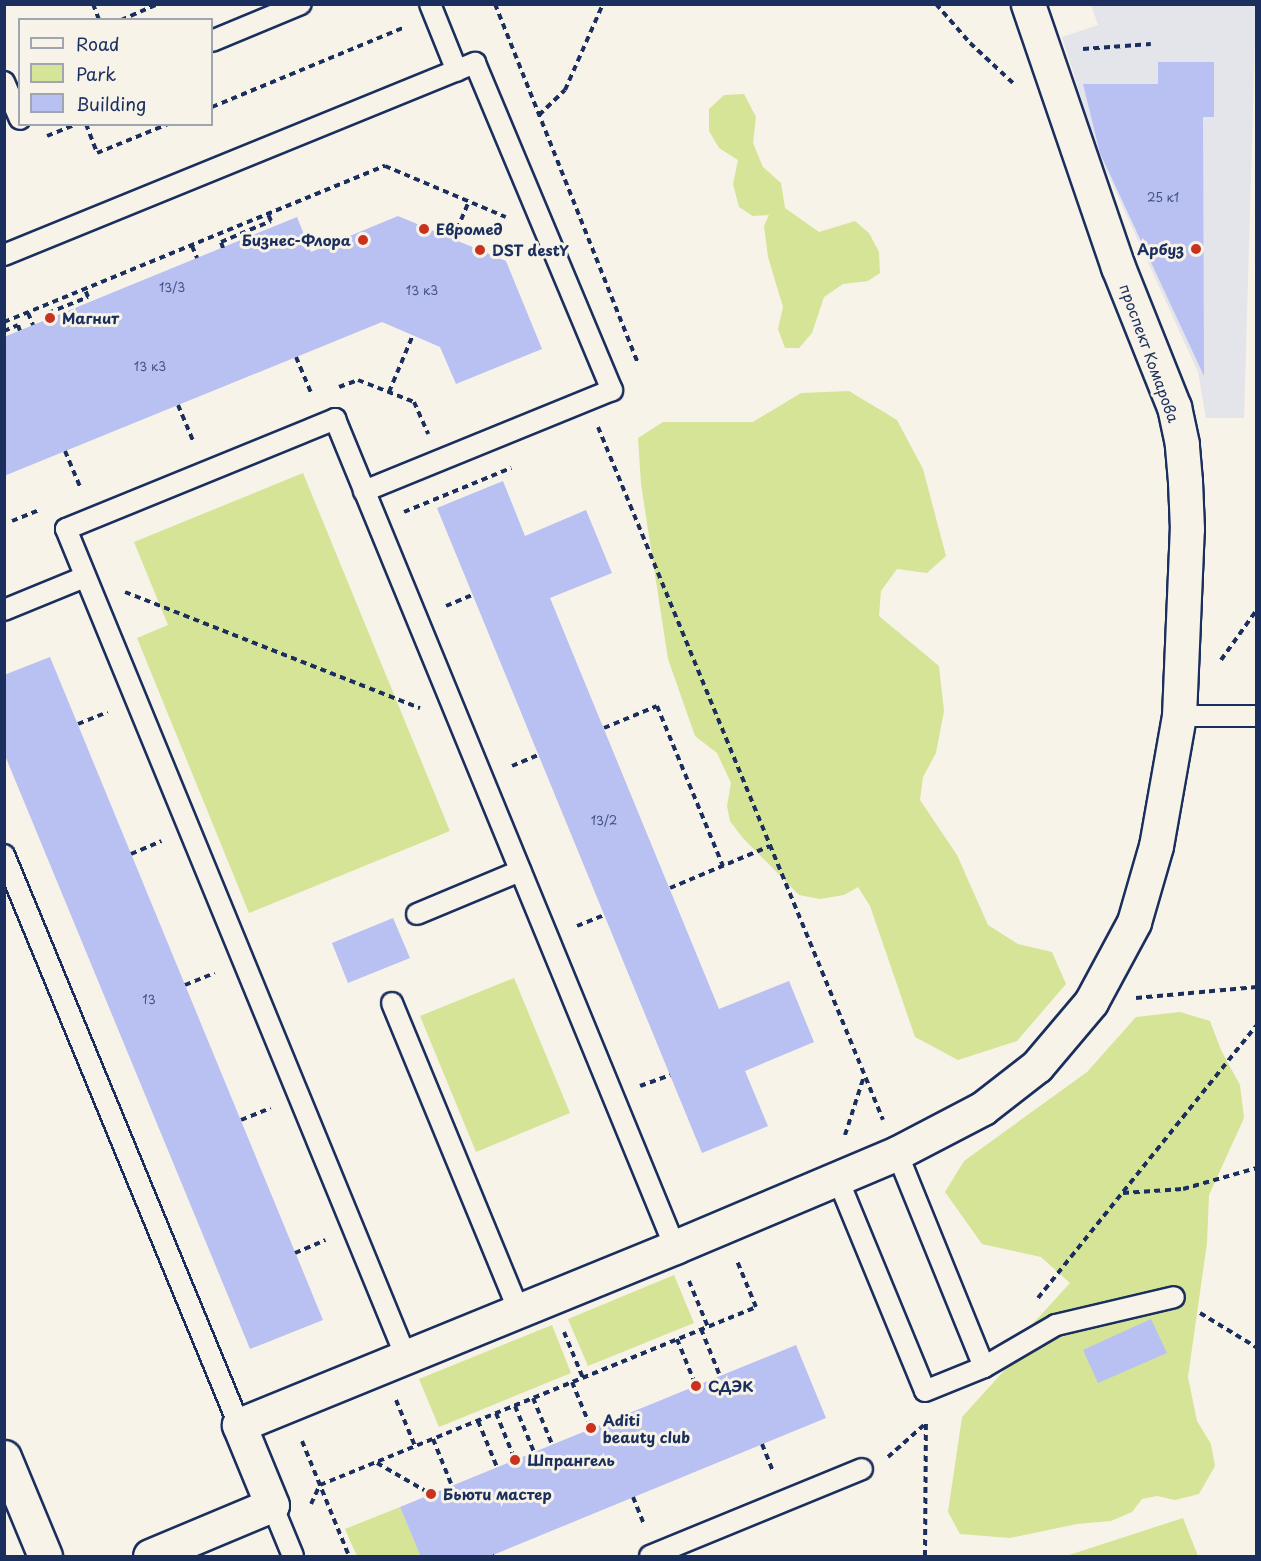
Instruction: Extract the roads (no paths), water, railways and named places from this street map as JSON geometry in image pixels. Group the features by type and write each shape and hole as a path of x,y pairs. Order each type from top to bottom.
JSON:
{"street":[{"name":"проспект Комарова","path":"239,1425 550,1299 897,1154 983,1108 1037,1066 1091,1002 1134,922 1156,846 1179,716 1187,529 1182,444 1174,407 1118,267 1028,4"},
{"path":"150,1557 272,1505 239,1425"},
{"path":"4,1457 45,1557"}],"lane":[{"path":"213,41 301,4"},
{"path":"430,4 457,70"},
{"path":"4,255 475,63 612,390 364,491"},
{"path":"4,82 18,114"},
{"path":"4,126 18,120"},
{"path":"395,1362 66,529 335,419 675,1247"},
{"path":"4,610 85,577"},
{"path":"1179,716 1257,716"},
{"path":"4,855 239,1425"},
{"path":"417,914 520,871"},
{"path":"392,1003 519,1311"},
{"path":"897,1154 984,1367"},
{"path":"837,1178 925,1391 984,1367 1056,1325 1174,1297"},
{"path":"650,1557 862,1469"},
{"path":"272,1505 292,1557"}],"place":[{"name":"Евромед","path":"424,229"},
{"name":"Бизнес-Флора","path":"363,240"},
{"name":"Арбуз","path":"1196,249"},
{"name":"DST destY","path":"480,250"},
{"name":"Магнит","path":"50,318"},
{"name":"СДЭК","path":"696,1386"},
{"name":"Aditi beauty club","path":"591,1428"},
{"name":"Шпрангель","path":"515,1460"},
{"name":"Бьюти мастер","path":"431,1494"}]}
